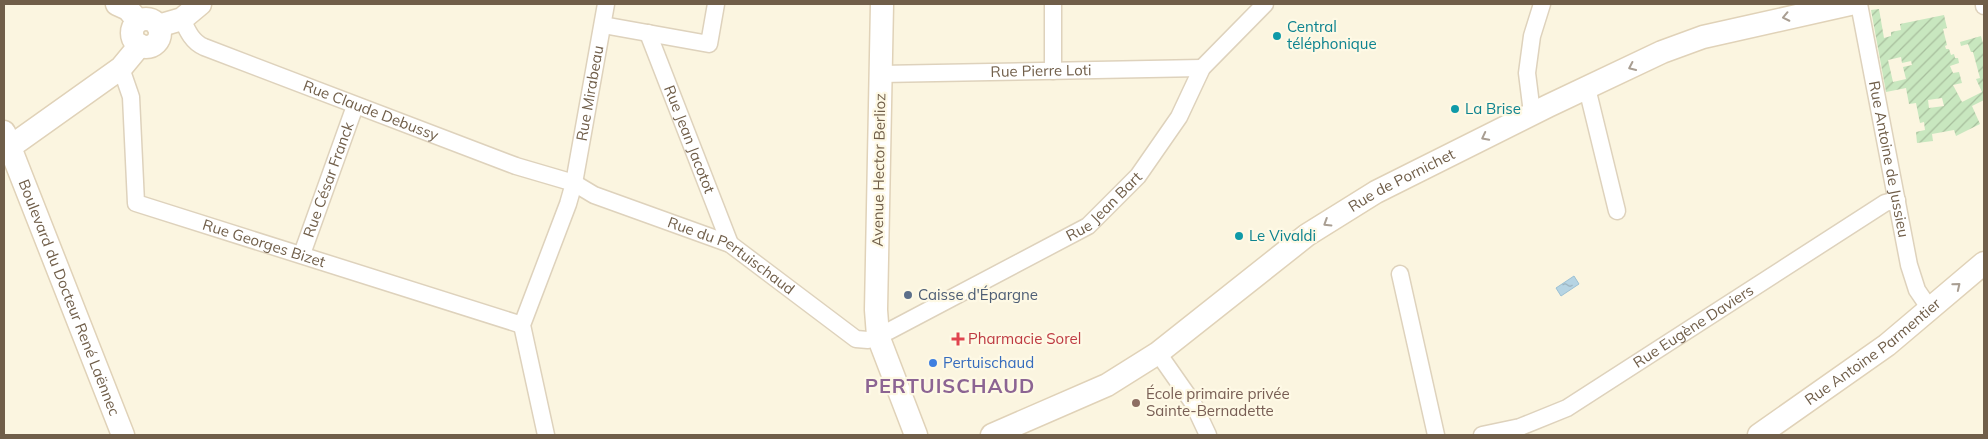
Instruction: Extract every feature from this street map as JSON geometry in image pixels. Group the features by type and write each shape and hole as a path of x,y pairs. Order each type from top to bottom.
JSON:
{"main road":[{"path":"117,4 128,9 148,24"},
{"path":"7,140 121,68 140,45 132,36 133,27 182,18 200,4"},
{"name":"Avenue Hector Berlioz","path":"882,4 876,310 878,336 916,435"},
{"name":"Rue de Pornichet","path":"992,435 1108,385 1158,353 1307,235 1376,192 1662,52 1703,37 1850,4"},
{"name":"Boulevard du Docteur René Laënnec","path":"7,140 124,435"},
{"name":"Rue Antoine Parmentier","path":"1759,435 1887,345 1984,263"}],"street":[{"name":"Rue Mirabeau","path":"522,325 568,204 574,183 606,4"},
{"path":"603,25 709,44 716,4"},
{"path":"1053,71 1054,4"},
{"name":"Rue Jean Bart","path":"878,336 1088,226 1138,176 1179,117 1202,68 1265,4"},
{"path":"1532,114 1527,73 1532,36 1542,4"},
{"name":"Rue Antoine de Jussieu","path":"1859,4 1910,265 1917,290 1930,309"},
{"name":"Rue Claude Debussy","path":"182,18 189,34 197,44 516,166 574,183"},
{"name":"Rue Jean Jacotot","path":"648,33 730,244"},
{"name":"Rue Georges Bizet","path":"121,68 131,97 136,203 522,325"},
{"name":"Rue Pierre Loti","path":"881,74 1202,68"},
{"path":"1588,88 1617,211"},
{"name":"Rue César Franck","path":"302,254 356,106"},
{"name":"Rue du Pertuischaud","path":"574,183 594,195 730,244 856,339 868,340 878,336"},
{"name":"Rue Eugène Daviers","path":"1482,435 1520,427 1567,408 1884,203 1897,200"},
{"path":"1400,274 1436,435"},
{"path":"522,325 546,435"},
{"path":"1158,353 1193,403 1208,435"}],"green space":[{"path":"1879,9 1884,38 1891,36 1891,32 1901,30 1900,24 1944,15 1947,28 1943,29 1947,45 1945,46 1946,49 1949,49 1951,55 1954,54 1955,58 1958,58 1959,63 1950,66 1953,73 1959,72 1962,83 1953,85 1962,102 1982,92 1976,79 1980,78 1973,52 1971,52 1968,44 1961,46 1960,42 1981,36 1984,47 1984,100 1972,106 1980,124 1956,136 1954,130 1932,134 1933,141 1917,143 1916,132 1925,130 1924,122 1920,123 1916,103 1909,104 1906,88 1886,92 1871,10","holes":["1901,57 1902,63 1911,61 1912,65 1903,67 1906,79 1893,82 1888,60","1942,98 1944,106 1929,108 1928,100"]}],"water":[{"path":"1574,276 1579,284 1561,296 1556,288"}],"place":[{"name":"Central téléphonique","path":"1277,36"},
{"name":"La Brise","path":"1455,109"},
{"name":"Le Vivaldi","path":"1239,236"},
{"name":"Caisse d'Épargne","path":"908,295"},
{"name":"Pharmacie Sorel","path":"958,339"},
{"name":"Pertuischaud","path":"933,363"},
{"name":"École primaire privée Sainte-Bernadette","path":"1136,403"}],"district":[{"name":"PERTUISCHAUD","path":"950,386"}]}
